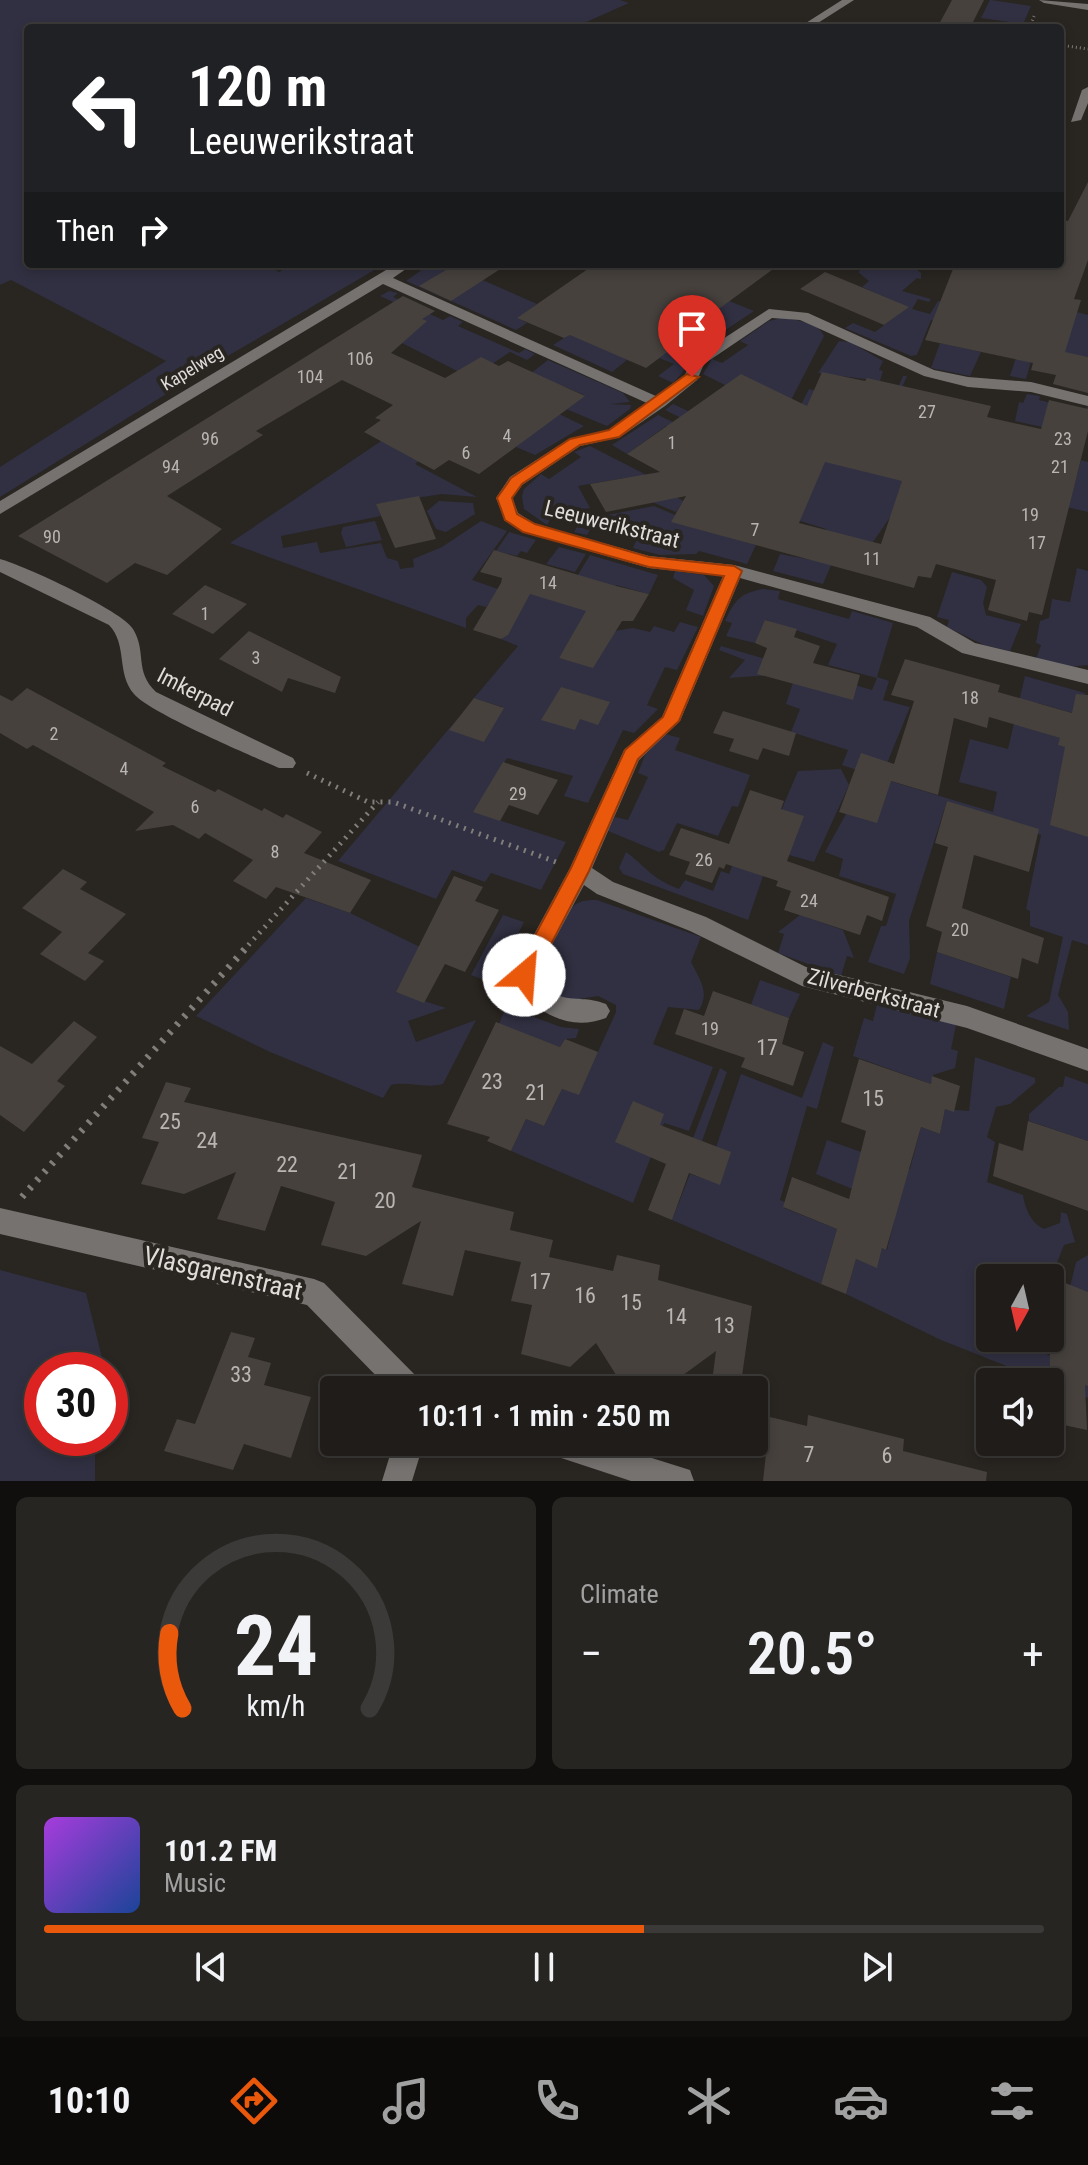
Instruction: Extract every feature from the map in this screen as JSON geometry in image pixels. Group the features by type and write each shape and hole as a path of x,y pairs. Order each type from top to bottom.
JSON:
{"street":[{"path":"810,24 849,0"},
{"path":"1044,0 1088,7"},
{"path":"1075,120 1088,90"},
{"path":"1064,121 1088,123"},
{"name":"Kapelweg","path":"0,509 399,268"},
{"path":"382,278 660,403"},
{"name":"Leeuwerikstraat","path":"1087,678 969,648 923,622 734,571 649,562 529,528 518,523 507,509 506,492 516,481 575,442 614,434 660,403 692,377 697,362 769,313 803,316 929,373 968,382 1031,387 1088,401"},
{"name":"Imkerpad","path":"0,565 116,620 127,630 131,641 130,669 136,688 149,697 286,763"},
{"path":"598,1011 572,1014 549,1006 534,993 524,975 580,871 631,755 670,721 734,571"},
{"name":"Zilverberkstraat","path":"580,871 605,888 698,924 802,976 967,1017 1088,1060"},
{"name":"Vlasgarenstraat","path":"0,1221 314,1293 396,1376"},
{"path":"397,1481 405,1456"},
{"path":"598,1456 679,1481"}],"path":[{"path":"1064,46 1088,49"},
{"path":"286,763 368,802 393,802 580,871"},
{"path":"0,1221 378,802"}],"shaded area":[{"path":"0,0 620,0 629,3 584,23 587,24 24,24 24,268 271,268 279,272 286,268 376,269 221,360 0,497 0,467 166,361 11,280 0,285"},
{"path":"990,0 1031,6 1023,24 981,18"},
{"path":"424,268 464,268 481,275 478,278 537,304 518,318 527,323 516,330 406,281"},
{"path":"864,268 915,268 921,273 921,279 917,278 902,291 931,299 929,302 918,299 912,309 930,314 938,301 942,302 968,328 931,320 917,355 911,356 845,328 853,323 875,332 899,314 884,297 862,287 869,281 858,272"},
{"path":"389,291 398,293 393,297 443,320 450,316 463,322 458,326 519,353 525,349 535,354 527,360 510,352 471,378 400,342 418,328 405,311 407,308 380,296"},
{"path":"729,301 754,311 724,331 705,319"},
{"path":"1034,301 1088,315 1088,357 1051,352 1043,318 1026,379 1010,376"},
{"path":"782,318 812,325 824,336 788,406 799,409 809,389 888,411 903,376 907,376 896,401 920,421 893,513 873,542 842,540 823,584 773,571 780,554 812,560 826,529 762,509 734,444 665,410 673,404 705,419 725,385 703,374 712,359 722,363 748,345 740,341 769,321"},
{"path":"578,329 627,360 612,372 553,345"},
{"path":"839,341 850,342 883,361 879,370 883,371 880,381 818,373"},
{"path":"940,343 981,352 970,376 931,368"},
{"path":"677,344 694,351 678,362 687,367 673,383 658,376 674,364 659,358"},
{"path":"548,360 623,393 630,402 610,404 631,405 630,409 607,426 566,409 584,395 526,377"},
{"path":"1027,394 1085,411 1088,406 1088,430 1042,427 1015,421 1019,402 1023,403"},
{"path":"555,412 584,426 535,455 516,447"},
{"path":"658,415 709,439 728,537 756,545 747,564 699,551 696,554 660,555 633,548 637,539 592,527 587,535 574,532 581,520 654,506 675,515 671,522 682,503 676,512 638,496 625,478 578,486 590,508 554,514 547,525 524,509 524,489 541,474 549,479 581,457 574,452 590,446 666,485 667,492 689,504 690,439 666,426 627,454 612,445"},
{"path":"390,435 433,451 415,464 477,497 442,494 377,504 381,516 281,536 283,548 317,542 320,553 381,543 387,558 398,561 400,569 414,567 413,559 442,547 481,521 507,531 472,580 501,590 486,607 478,605 466,618 466,628 230,543"},
{"path":"1081,460 1088,462 1088,512 1024,497 1072,493"},
{"path":"439,501 473,503 475,514 446,532 436,529 427,511"},
{"path":"375,521 382,540 346,547 341,533 343,527"},
{"path":"509,532 536,540 527,553 521,551 517,556 496,551"},
{"path":"559,547 586,554 575,572 546,564"},
{"path":"590,555 658,575 649,594 616,585 604,606 593,602 559,658 593,667 615,631 633,628 650,632 654,626 674,632 680,622 698,627 677,670 665,667 647,705 658,709 634,733 623,730 588,803 564,796 573,776 507,758 474,812 566,842 541,890 491,873 485,882 452,870 436,899 338,861 458,718 469,722 485,741 502,707 474,698 518,646 501,639 518,588 557,602 565,596"},
{"path":"1077,568 1088,571 1088,665 1068,667 1036,659 1041,645 1036,643 1040,621 1049,618 1052,599 1070,602"},
{"path":"675,571 704,575 714,586 703,616 686,610 694,590 673,578"},
{"path":"952,572 981,580 987,587 983,603 986,615 1021,624 1010,651 984,645 947,627 949,620 937,617"},
{"path":"763,589 780,591 778,599 849,619 852,611 893,623 877,677 889,681 883,700 910,707 881,778 842,765 848,750 791,732 800,709 786,704 796,673 729,678 745,660 719,650 721,646 872,690 877,678 828,665 837,644 766,620 755,643 726,636 732,623 725,621 735,603 744,595"},
{"path":"1025,676 1085,693 1080,715 1038,703 1031,729 1060,738 1085,753 1056,792 1053,809 1088,837 1088,945 1072,940 1058,995 1068,1012 1069,1030 1026,1016 1049,1002 1063,937 1030,926 1030,911 1026,909 1041,835 947,801 909,921 910,958 904,974 868,962 881,926 886,926 896,894 839,876 843,859 825,852 846,814 890,781 993,812 997,792 959,782 970,739 1008,749"},
{"path":"665,734 680,738 675,750 750,775 738,807 732,806 718,836 677,823 664,850 659,852 608,831 615,817 628,820 648,777 638,773 645,755"},
{"path":"841,769 849,785 814,862 789,855 759,874 763,876 748,920 623,874 619,868 626,852 669,885 679,889 685,880 713,891 721,871 729,874 744,835 778,818 798,771"},
{"path":"306,898 350,913 420,947 396,992 446,1008 408,1021 416,1042 476,1020 443,1084 391,1085 383,1098 270,1052 196,1016"},
{"path":"597,900 701,937 691,962 704,992 702,1004 699,1010 668,1007 653,1044 713,1067 689,1131 664,1123 633,1203 511,1151 526,1119 544,1126 562,1089 579,1094 616,1012 616,1005 598,996 573,1000 561,998 542,982 548,951 565,916 578,903"},
{"path":"503,915 524,922 493,983 471,975"},
{"path":"800,915 843,930 854,958 847,956 841,976 778,953 784,934 778,932"},
{"path":"937,952 1011,977 1004,1009 930,984"},
{"path":"760,980 800,994 789,1018 751,1005"},
{"path":"877,1005 909,1008 956,1025 951,1049 958,1051 955,1068 933,1075 931,1084 853,1056 864,1018 873,1021"},
{"path":"506,1007 561,1027 579,1029 576,1038 565,1039 560,1047 499,1024"},
{"path":"823,1042 834,1047 817,1109 807,1106 780,1200 785,1202 784,1208 837,1229 821,1284 672,1220 690,1174 720,1184 716,1147 741,1074 802,1098"},
{"path":"975,1057 1035,1078 1035,1083 1010,1104 996,1107 987,1137 995,1142 987,1182 1023,1195 1029,1215 1044,1229 1060,1223 1061,1212 1067,1214 1075,1242 1064,1245 1057,1264 976,1264 976,1352 1041,1352 1068,1363 1070,1287 1076,1262 1088,1255 1088,1353 1083,1384 1088,1386 1088,1398 1064,1389 1064,1368 1012,1368 941,1340 846,1294 856,1259 877,1267 882,1248 887,1250 895,1218 872,1197 816,1174 827,1140 910,1169 921,1127 940,1134 945,1109 969,1111"},
{"path":"720,1068 727,1072 702,1141 693,1138"},
{"path":"1065,1076 1088,1084 1088,1141 1029,1121 1029,1114 1059,1087 1063,1087"},
{"path":"0,1270 86,1293 101,1352 24,1352 24,1456 95,1456 95,1481 0,1481"}],"building":[{"path":"952,0 984,0 972,24 939,24"},
{"path":"1088,182 1088,260 1074,299 1081,300 1065,352 1088,357 1088,393 1053,384 1056,375 1031,370 1033,363 925,340 953,268 1064,268 1064,220 1068,221"},
{"path":"449,268 502,268 451,301 419,286"},
{"path":"589,268 775,268 674,342 678,344 646,368 570,335 564,338 517,318"},
{"path":"825,272 909,307 884,325 800,289"},
{"path":"403,296 435,311 422,319 427,321 391,353 445,378 481,357 499,366 508,361 585,396 479,474 449,460 434,470 364,432 381,420 375,418 393,405 342,380 256,431 263,435 167,496 222,529 167,575 135,563 107,583 18,536"},
{"path":"822,372 865,381 867,378 991,406 987,417 1041,429 1049,400 1088,409 1088,431 1042,615 1029,612 1027,621 988,610 996,580 936,564 931,578 918,576 914,588 671,522 686,496 606,512 590,484 660,472 627,454 741,374 807,406","holes":["825,462 902,481 881,544 799,523"]},
{"path":"419,496 436,539 395,548 376,504"},
{"path":"494,550 649,594 633,621 622,621 593,668 559,658 586,611 530,594 508,635 501,639 473,630 501,583 502,578 480,572"},
{"path":"205,585 247,604 213,634 172,614"},
{"path":"765,620 797,629 794,637 820,646 813,663 860,675 853,700 757,674 767,648 755,643"},
{"path":"249,631 341,677 335,693 288,678 282,692 219,659"},
{"path":"905,659 1000,685 998,692 1072,713 1076,694 1088,695 1088,837 1050,825 1065,747 1058,745 1060,738 989,717 987,728 954,718 938,795 891,781 877,823 839,812 861,753 894,764 914,701 891,695"},
{"path":"561,687 610,702 598,725 580,719 575,730 541,720"},
{"path":"27,688 166,763 162,766 215,792 218,789 283,818 286,814 322,832 304,853 371,880 350,913 276,887 266,899 233,881 253,860 205,833 199,839 173,825 135,831 154,812 33,745 27,749 0,733 0,695 12,701"},
{"path":"474,698 504,708 484,742 449,730"},
{"path":"723,711 796,733 789,756 763,748 758,760 729,751 734,739 713,733"},
{"path":"503,762 558,780 538,815 509,805 500,821 473,812"},
{"path":"750,790 784,801 781,809 804,816 787,861 889,897 882,921 867,915 860,935 784,910 791,891 776,886 778,881 726,864 724,869 719,867 712,883 685,874 690,862 669,855 681,828 729,844"},
{"path":"947,801 1039,829 1029,872 974,855 962,908 1044,938 1038,964 1022,958 1018,979 937,952 942,932 926,926 948,847 935,843"},
{"path":"63,869 87,882 80,889 126,914 88,953 104,961 85,981 40,954 62,932 22,908"},
{"path":"454,876 483,887 475,901 499,910 465,972 445,964 424,1003 396,992"},
{"path":"713,991 789,1018 782,1044 804,1052 793,1086 741,1067 745,1058 675,1034 684,1009 704,1016"},
{"path":"74,1021 97,1037 57,1081 65,1086 24,1132 0,1115 0,1046 32,1064"},
{"path":"496,1022 560,1047 565,1039 598,1052 579,1095 562,1089 544,1126 526,1119 511,1151 487,1141 490,1137 447,1124"},
{"path":"859,1059 931,1084 932,1076 960,1086 954,1112 945,1109 940,1134 921,1127 886,1250 882,1248 877,1268 856,1259 846,1294 821,1284 837,1229 783,1207 792,1177 849,1199 866,1131 841,1122"},
{"path":"166,1082 191,1088 184,1102 422,1155 412,1187 514,1212 510,1230 553,1240 549,1257 613,1271 617,1255 660,1265 658,1280 752,1306 742,1376 713,1376 716,1351 682,1376 617,1376 596,1343 570,1367 521,1354 532,1305 511,1301 521,1262 465,1250 453,1296 402,1284 421,1221 366,1256 321,1245 335,1202 281,1186 265,1231 217,1219 236,1172 184,1194 141,1184 159,1142 142,1138"},
{"path":"633,1101 664,1114 660,1125 731,1152 720,1185 689,1173 672,1220 648,1210 666,1164 615,1142"},
{"path":"1028,1121 1088,1141 1088,1211 993,1176 999,1143 1023,1151"},
{"path":"1064,1283 1088,1292 1087,1430 1064,1425 1064,1368 1050,1368 1050,1352 1064,1352"},
{"path":"231,1332 255,1338 248,1357 271,1363 264,1385 311,1397 291,1458 244,1444 233,1470 164,1451 177,1419 195,1424"},
{"path":"808,1415 904,1439 903,1451 987,1472 986,1481 763,1481 770,1417 807,1426"}],"route":[{"path":"524,975 580,871 631,755 670,721 734,571 649,562 529,528 511,516 504,498 516,481 575,442 614,434 692,377"}]}
